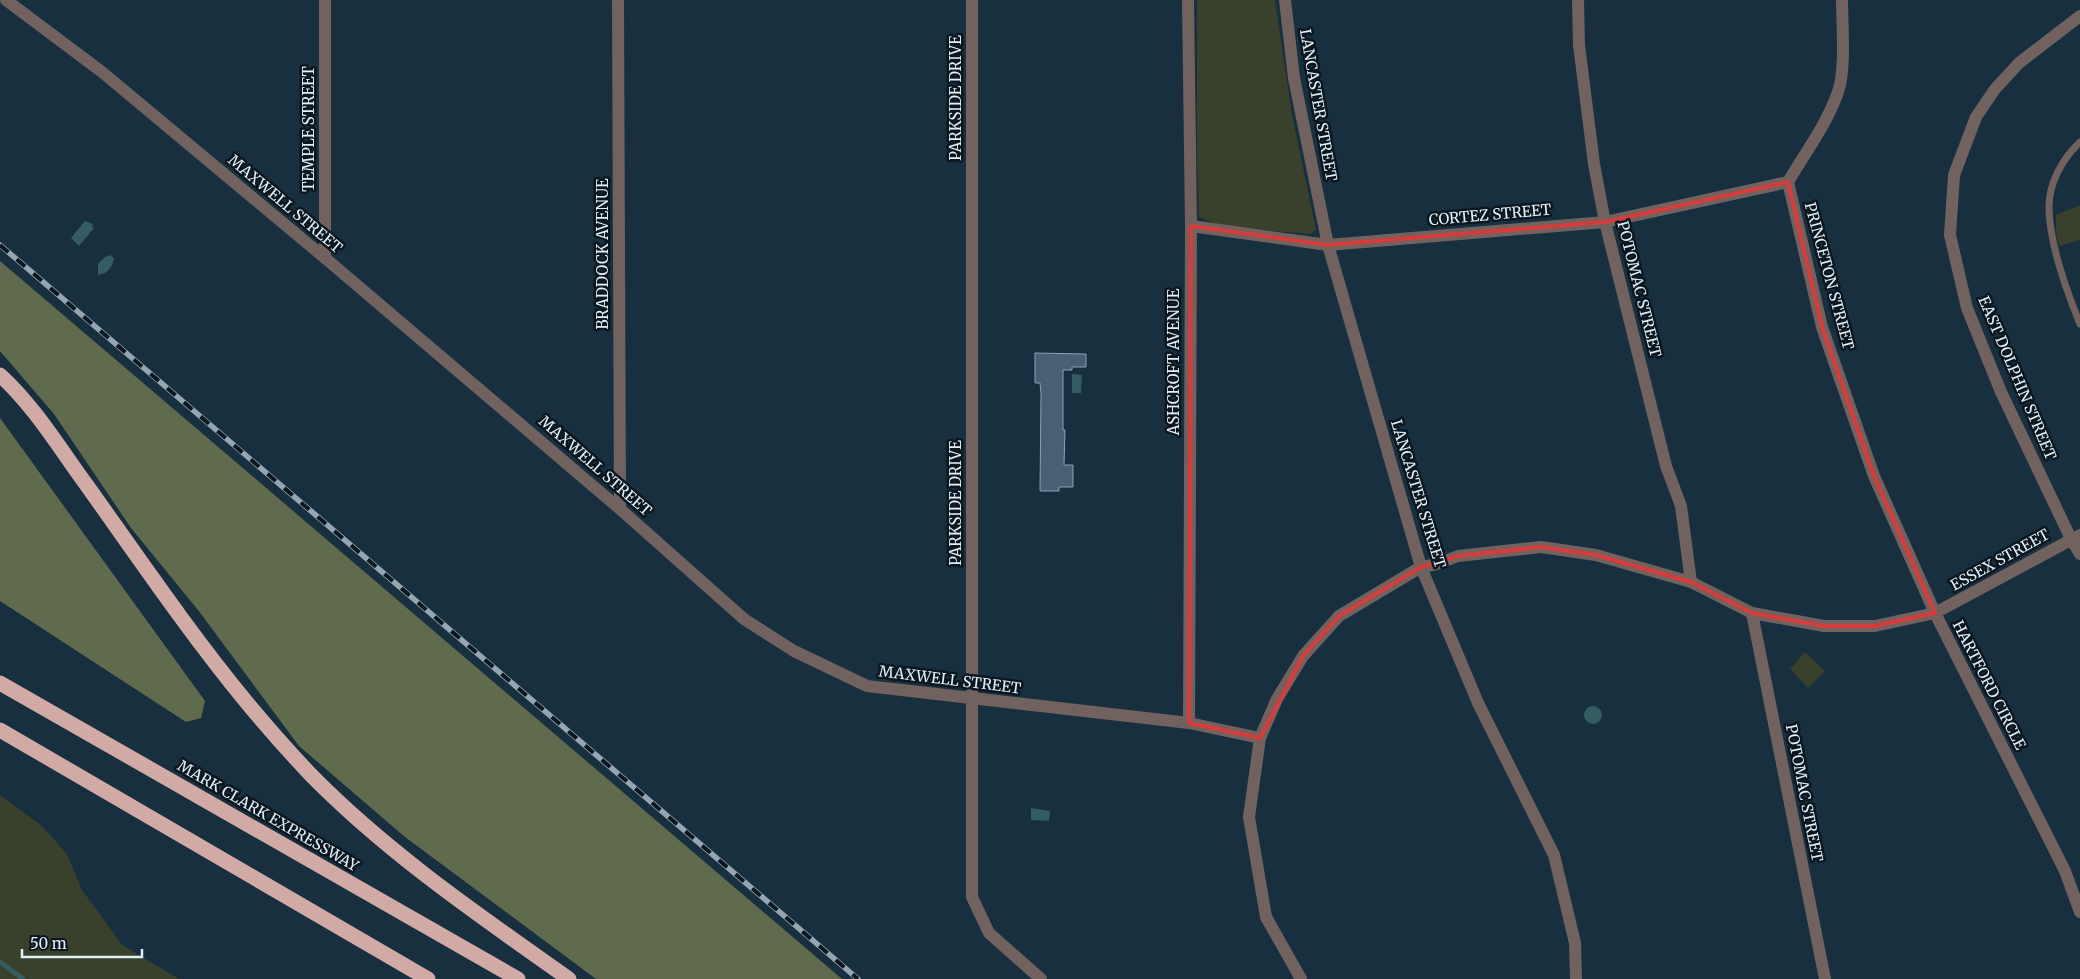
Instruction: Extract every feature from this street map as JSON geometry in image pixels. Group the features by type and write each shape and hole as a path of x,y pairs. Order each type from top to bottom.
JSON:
{"highway":[{"path":"0,375 12,386 38,418 150,574 248,703 311,775 369,829 468,908 569,979"},
{"name":"MARK CLARK EXPRESSWAY","path":"0,683 518,979"},
{"path":"0,730 428,979"}],"street":[{"name":"MAXWELL STREET","path":"6,0 102,72 325,258 620,509 744,619 794,651 867,686 1189,723 1260,738"},
{"name":"TEMPLE STREET","path":"325,0 325,258"},
{"name":"BRADDOCK AVENUE","path":"618,0 620,509"},
{"name":"PARKSIDE DRIVE","path":"972,0 972,897 989,933 1040,979"},
{"name":"ASHCROFT AVENUE","path":"1188,0 1191,226 1189,723"},
{"name":"LANCASTER STREET","path":"1285,0 1294,78 1328,245 1421,566 1478,704 1554,855 1575,943 1576,979"},
{"name":"POTOMAC STREET","path":"1578,0 1579,45 1594,164 1605,222 1666,466 1681,506 1691,582"},
{"path":"1788,182 1826,118 1839,90 1842,57 1842,0"},
{"name":"EAST DOLPHIN STREET","path":"2080,16 2019,63 1995,89 1976,117 1954,175 1950,235 1967,308 2001,392 2075,537 2080,554"},
{"name":"CORTEZ STREET","path":"1191,226 1328,245 1605,222 1788,182"},
{"name":"PRINCETON STREET","path":"1788,182 1826,336 1874,476 1935,614"},
{"name":"ESSEX STREET","path":"1935,614 2075,537"},
{"name":"HARTFORD CIRCLE","path":"1301,979 1266,917 1249,817 1260,738 1277,699 1303,656 1338,616 1421,566 1438,564 1458,556 1541,547 1596,555 1691,582 1752,613 1824,626 1875,626 1935,614 2065,871 2080,912"},
{"name":"POTOMAC STREET","path":"1752,613 1825,979"}],"lane":[{"path":"2080,142 2061,166 2052,188 2049,207 2052,232 2060,265 2080,324"}],"highlighted area":[{"path":"1788,182 1822,327 1874,476 1935,613 1875,626 1824,626 1752,613 1691,582 1596,555 1541,547 1458,556 1421,567 1339,616 1303,656 1260,738 1189,723 1191,226 1328,245 1605,222"}],"shaded area":[{"path":"1197,0 1275,0 1292,115 1316,230 1310,234 1222,227 1199,217"},
{"path":"2080,205 2080,240 2059,246 2056,232 2056,215"},
{"path":"85,221 93,224 94,228 79,246 71,238"},
{"path":"110,255 114,258 111,267 107,272 98,275 98,264"},
{"path":"0,261 842,979 596,979 405,837 299,746 198,610 131,528 54,414 0,351"},
{"path":"1072,374 1082,375 1081,393 1072,393"},
{"path":"0,418 205,701 201,718 186,722 0,601"},
{"path":"1805,652 1825,671 1808,688 1790,669"},
{"path":"1593,706 1599,709 1602,715 1599,721 1593,724 1587,721 1584,715 1587,709"},
{"path":"0,795 42,826 67,854 82,890 122,945 179,979 0,979"},
{"path":"1031,808 1050,811 1049,821 1031,820"}],"building":[{"path":"1035,353 1086,354 1086,367 1072,367 1072,370 1063,370 1064,465 1073,465 1073,487 1059,487 1059,491 1040,491 1041,394 1040,383 1035,383"}],"waterway":[{"path":"0,962 23,979"}],"railway":[{"path":"0,245 858,979"}]}
